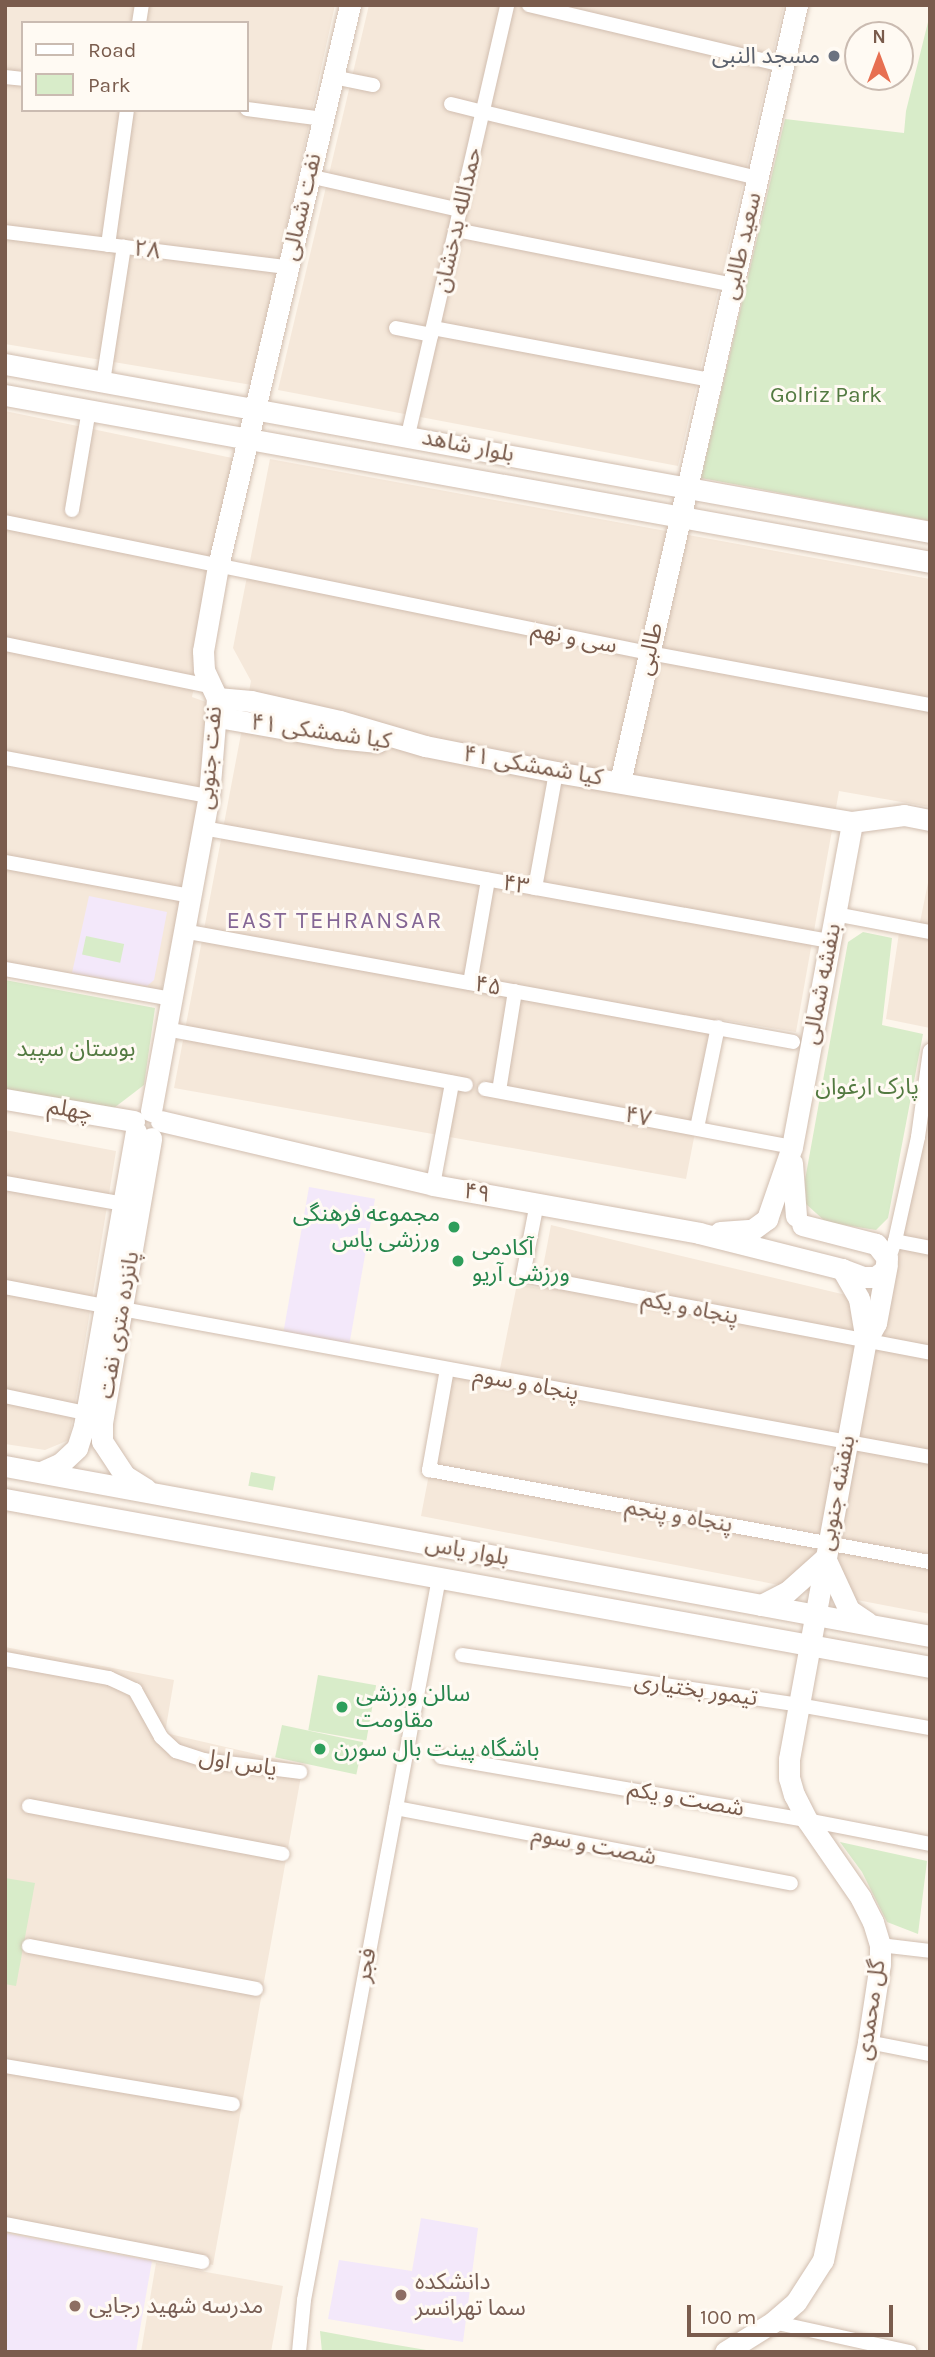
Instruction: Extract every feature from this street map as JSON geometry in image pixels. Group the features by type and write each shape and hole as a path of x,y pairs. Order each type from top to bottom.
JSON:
{"street":[{"name":"نفت شمالی","path":"254,409 350,5"},
{"name":"حمدالله بدخشان","path":"408,435 508,5"},
{"path":"529,5 783,65"},
{"name":"سعید طالبی","path":"687,487 797,5"},
{"path":"333,77 373,85"},
{"path":"451,104 757,178"},
{"path":"248,109 323,119"},
{"path":"108,245 127,112"},
{"path":"309,176 460,210"},
{"path":"456,230 733,285"},
{"name":"۲۸","path":"5,232 288,267"},
{"path":"103,382 124,247"},
{"path":"396,328 712,380"},
{"name":"بلوار شاهد","path":"5,364 408,435 930,532"},
{"name":"بلوار شاهد","path":"5,395 930,562"},
{"name":"نفت جنوبی","path":"149,1126 209,796 215,700 204,670 203,650 218,566 254,409"},
{"path":"72,510 89,410"},
{"name":"طالبی","path":"620,782 687,487"},
{"name":"سی و نهم","path":"5,522 649,653 930,705"},
{"path":"5,644 215,700"},
{"name":"کیا شمشکی ۴۱","path":"215,700 337,738 425,746"},
{"name":"۴۱ کیا شمشکی","path":"425,746 556,772 852,822 904,815 930,820"},
{"path":"5,758 209,796"},
{"path":"535,888 556,772"},
{"name":"بنفشه شمالی","path":"767,1219 792,1147 852,822"},
{"name":"۴۳","path":"203,828 830,941"},
{"path":"5,862 190,896"},
{"path":"470,983 488,880"},
{"path":"835,914 930,932"},
{"name":"۴۵","path":"183,931 793,1042"},
{"path":"5,969 171,999"},
{"name":"۴۷","path":"515,991 492,1090 792,1147"},
{"path":"697,1128 718,1027"},
{"path":"165,1029 459,1084 433,1185"},
{"name":"بنفشه جنوبی","path":"808,1645 866,1341 876,1323 887,1264 924,1138 929,1051"},
{"name":"چهلم","path":"5,1099 149,1126"},
{"name":"۴۹","path":"149,1126 257,1144 433,1185 699,1233"},
{"name":"پانزده متری نفت","path":"41,1472 61,1463 77,1448 94,1414 131,1206 149,1126"},
{"name":"بنفشه شمالی","path":"792,1147 792,1193 799,1221"},
{"path":"5,1183 131,1206"},
{"name":"پنجاه و یکم","path":"537,1203 523,1275 930,1353"},
{"path":"786,1212 799,1221 876,1244 885,1252 887,1264 880,1274 869,1278 699,1233 752,1230 775,1213 786,1212"},
{"path":"767,1219 762,1229 763,1239 769,1248 779,1253 790,1252 799,1246 803,1236 799,1221"},
{"path":"895,1241 930,1248"},
{"name":"بنفشه جنوبی","path":"842,1269 859,1299 866,1341"},
{"name":"پنجاه و سوم","path":"5,1287 930,1457"},
{"name":"پنجاه و پنجم","path":"447,1370 429,1470 827,1550 930,1562"},
{"path":"5,1396 94,1414"},
{"name":"پانزده متری نفت","path":"94,1414 102,1441 125,1476 151,1492"},
{"name":"بلوار یاس","path":"5,1466 930,1636"},
{"name":"بلوار یاس","path":"5,1499 930,1667"},
{"path":"439,1578 446,1547"},
{"path":"761,1605 787,1591 827,1550 849,1610 872,1626"},
{"name":"فجر","path":"299,2352 304,2300 439,1578"},
{"name":"گل محمدی","path":"725,2352 773,2322 796,2302 823,2260 868,2042 880,1964 880,1945 862,1898 807,1820 789,1778 789,1759 808,1645"},
{"name":"تیمور بختیاری","path":"461,1655 799,1705 930,1728"},
{"name":"یاس اول","path":"5,1659 109,1678 135,1690 161,1737 176,1751 204,1760 300,1772"},
{"name":"شصت و یکم","path":"442,1758 807,1820 930,1844"},
{"path":"29,1806 283,1854"},
{"name":"شصت و سوم","path":"396,1808 791,1883"},
{"path":"880,1945 930,1951"},
{"path":"29,1946 256,1989"},
{"path":"868,2042 930,2054"},
{"path":"5,2066 233,2104"},
{"path":"5,2224 202,2262"},
{"path":"773,2322 910,2351"}],"shaded area":[{"path":"5,5 335,5 252,385 5,344"},
{"path":"369,5 784,5 678,466 278,390"},
{"path":"5,411 242,460 192,697 220,707 159,1003 5,967"},
{"path":"270,459 930,579 930,807 839,791 796,1032 717,1019 686,1179 174,1088 251,681 233,648"},
{"path":"930,873 930,1028 886,1019 901,920 920,922"},
{"path":"89,896 167,912 154,980 147,986 72,973"},
{"path":"930,1094 930,1614 421,1516 448,1375 497,1384 517,1284 539,1288 551,1225 888,1305 916,1177"},
{"path":"5,1130 116,1151 69,1440 45,1450 5,1444"},
{"path":"309,1187 375,1199 349,1343 283,1332"},
{"path":"5,1647 174,1680 165,1733 303,1765 213,2265 5,2224"},
{"name":"دانشکده سما تهرانسر","path":"421,2218 478,2228 463,2342 328,2319 339,2260 412,2271"},
{"name":"مدرسه شهید رجایی","path":"5,2233 152,2261 136,2352 5,2352"},
{"path":"156,2263 283,2286 271,2352 141,2352"}],"green space":[{"name":"Golriz Park","path":"930,14 930,521 701,478 785,119 904,133 906,111 911,91 914,91 914,79"},
{"name":"پارک ارغوان","path":"863,932 892,938 882,1025 923,1034 888,1218 876,1230 826,1222 806,1204 805,1180 848,942"},
{"path":"86,936 124,944 120,963 82,955"},
{"name":"بوستان سپید","path":"5,980 155,1008 144,1085 110,1111 5,1091"},
{"path":"251,1472 276,1477 273,1491 248,1486"},
{"name":"سالن ورزشی مقاومت","path":"318,1675 376,1685 366,1740 308,1730"},
{"name":"باشگاه پینت بال سورن","path":"282,1725 363,1742 356,1775 275,1757"},
{"path":"840,1842 927,1861 918,1934 887,1922 862,1872"},
{"path":"5,1878 35,1883 16,1986 5,1984"},
{"path":"320,2331 385,2343 438,2352 322,2352"}],"place":[{"name":"مسجد النبی","path":"834,56"},
{"name":"مجموعه فرهنگی ورزشی یاس","path":"454,1227"},
{"name":"آکادمی ورزشی آریو","path":"458,1261"},
{"name":"سالن ورزشی مقاومت","path":"342,1707"},
{"name":"باشگاه پینت بال سورن","path":"320,1749"},
{"name":"دانشکده سما تهرانسر","path":"401,2295"},
{"name":"مدرسه شهید رجایی","path":"75,2306"}],"district":[{"name":"EAST TEHRANSAR","path":"335,921"}]}
